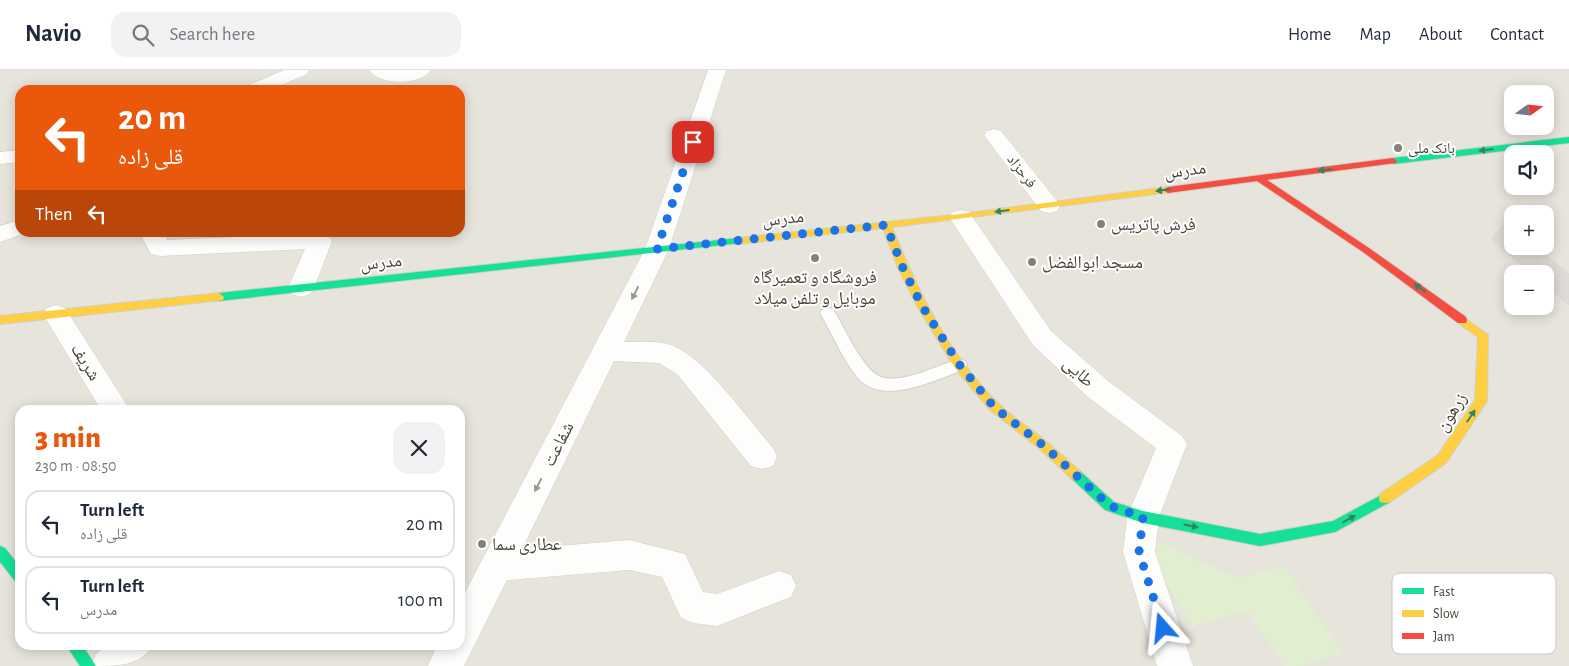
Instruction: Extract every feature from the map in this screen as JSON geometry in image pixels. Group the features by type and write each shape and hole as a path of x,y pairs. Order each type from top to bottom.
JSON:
{"main road":[{"name":"مدرس","path":"0,320 886,225 1569,140"},
{"name":"زرهون","path":"1143,517 1260,540 1335,526 1389,496 1442,458 1481,401 1483,335 1366,250 1258,178"},
{"path":"886,225 903,268 922,306 959,364 994,407 1044,446 1110,506 1143,517"},
{"path":"77,650 89,666"}],"street":[{"path":"266,85 300,70"},
{"path":"378,70 387,77 400,77 422,70"},
{"name":"شفاعت","path":"465,628 657,249 717,70"},
{"name":"فرحزاد","path":"994,135 1049,206"},
{"path":"0,158 15,156"},
{"name":"طایی","path":"961,216 1042,338 1098,389 1172,444 1143,517"},
{"path":"0,234 15,229"},
{"path":"154,237 160,248 320,241 302,288"},
{"name":"شریف","path":"56,314 113,405"},
{"path":"606,351 664,353 688,368 762,457"},
{"path":"1143,517 1139,552 1175,666"},
{"path":"496,566 630,555 673,565 693,607 717,610 779,586"},
{"path":"110,666 129,650"},
{"path":"446,666 454,650"}],"lane":[{"path":"828,313 868,378 883,385 907,382 959,364"}],"shaded area":[{"path":"0,70 1569,70 1569,666 0,666"}],"green space":[{"path":"1158,541 1238,578 1284,567 1342,652 1302,666 1285,666 1247,611 1192,626 1148,552"}],"building":[{"path":"1504,223 1504,250 1491,239"},
{"path":"1510,255 1546,255 1569,274 1569,305 1554,292 1554,265 1521,265"}],"traffic: fast":[{"path":"1393,161 1569,140"},
{"path":"219,297 738,241"},
{"path":"1076,475 1110,506 1143,517 1260,540 1335,526 1385,498"},
{"path":"0,552 15,571"},
{"path":"77,650 89,666"}],"traffic: slow":[{"path":"738,241 961,217 1168,190"},
{"path":"886,225 903,268 922,306 959,365 994,407 1044,446 1076,475"},
{"path":"0,320 219,297"},
{"path":"1385,498 1442,459 1481,401 1483,335 1462,320"}],"traffic: jam":[{"path":"1168,190 1393,161"},
{"path":"1258,178 1366,250 1462,320"}],"place":[{"name":"بانک ملی","path":"1398,148"},
{"name":"فرش پاتریس","path":"1101,224"},
{"name":"فروشگاه و تعمیرگاه موبایل و تلفن میلاد","path":"815,258"},
{"name":"مسجد ابوالفضل","path":"1032,262"},
{"name":"عطاری سما","path":"482,544"}],"route":[{"path":"693,142 657,249 886,225 903,268 922,306 959,364 994,407 1044,446 1110,506 1143,517 1139,552 1163,628"}]}
